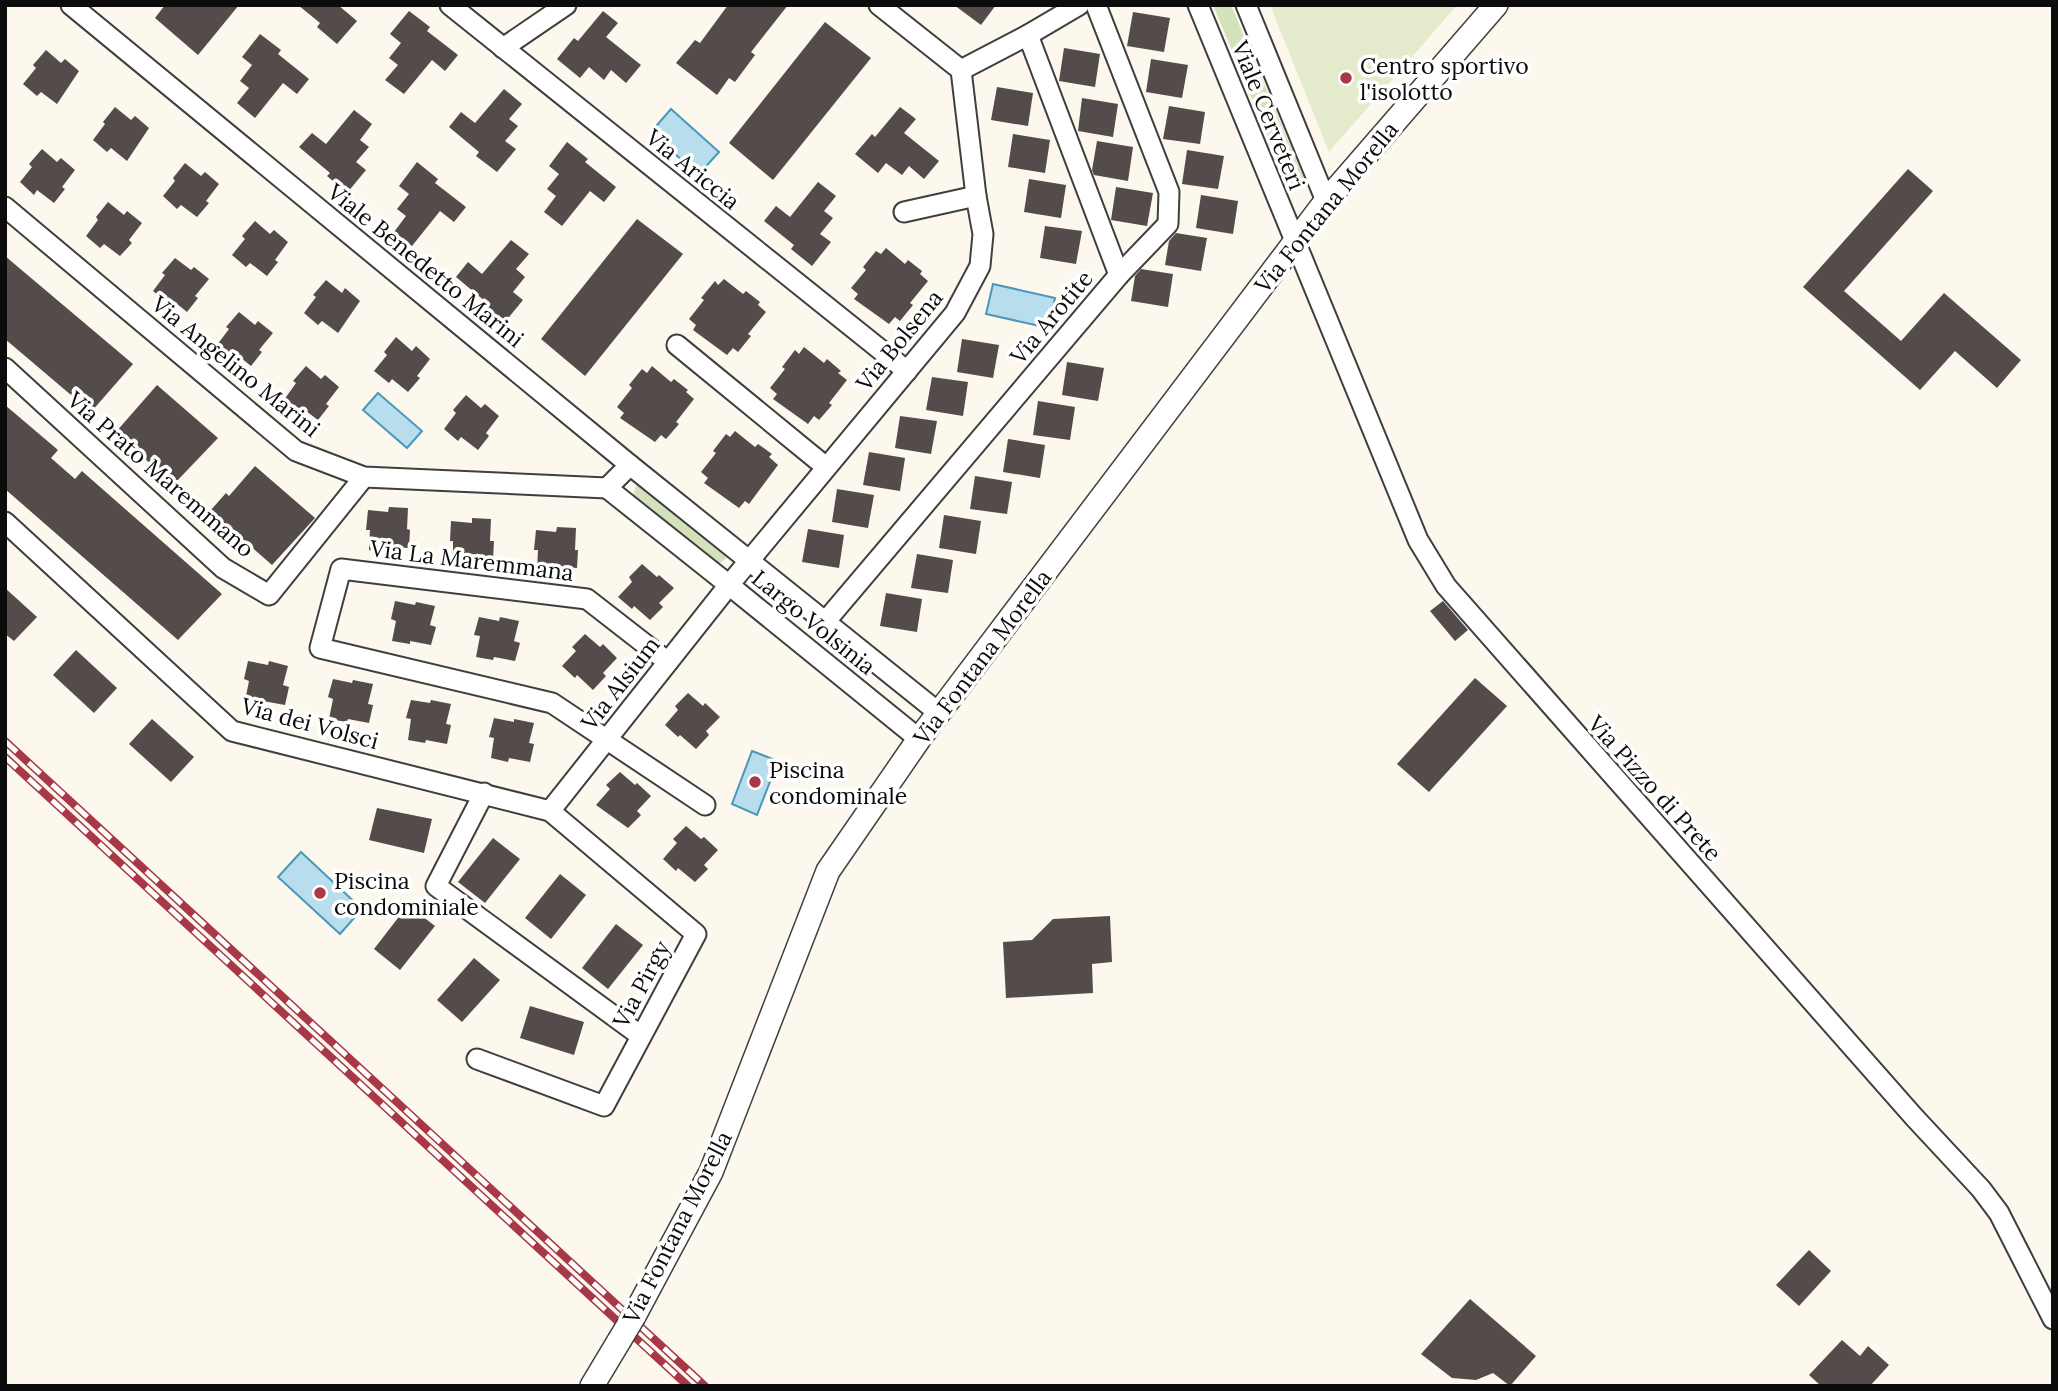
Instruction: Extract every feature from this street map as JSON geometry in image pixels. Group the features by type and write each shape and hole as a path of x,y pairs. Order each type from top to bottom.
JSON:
{"street":[{"name":"Viale Benedetto Marini","path":"71,5 630,465 751,561"},
{"name":"Via Ariccia","path":"450,5 907,371"},
{"path":"503,48 566,5"},
{"path":"879,5 961,70 1079,5"},
{"name":"Via Arotite","path":"825,622 1119,275 1168,224 1169,192 1096,5"},
{"name":"Viale Cerveteri","path":"1198,5 1295,243"},
{"name":"Viale Cerveteri","path":"1245,5 1326,201"},
{"name":"Via Fontana Morella","path":"593,1386 634,1316 710,1172 828,870 919,739 1326,201 1496,5"},
{"path":"1028,35 1119,275"},
{"name":"Via Bolsena","path":"751,561 955,313 980,266 983,234 961,70"},
{"path":"904,212 976,196"},
{"name":"Via Angelino Marini","path":"5,207 296,451 364,477 607,488"},
{"name":"Via Pizzo di Prete","path":"1295,243 1418,540 1450,592 1914,1117 1981,1189 2013,1237 2053,1319"},
{"path":"677,345 826,467"},
{"name":"Via Prato Maremmano","path":"5,368 223,568 268,595 364,477"},
{"path":"630,465 607,488 729,585"},
{"name":"Via dei Volsci","path":"5,522 232,731 550,811"},
{"name":"Largo Volsinia","path":"919,739 729,585 751,561 939,713"},
{"name":"Via La Maremmana","path":"606,740 552,703 320,648 341,569 587,599 668,662"},
{"name":"Via Alsium","path":"550,811 729,585"},
{"path":"606,740 705,805"},
{"path":"484,793 436,886 642,1035"},
{"name":"Via Pirgy","path":"477,1059 604,1106 696,934 550,811"}],"green space":[{"path":"1213,5 1231,5 1304,178 1304,185 1300,189 1289,187"},
{"name":"Centro sportivo l'isolotto","path":"1270,5 1457,5 1329,152"},
{"path":"644,485 726,548 727,558 718,564 632,499 636,486"}],"water":[{"path":"671,109 719,152 698,175 651,132"},
{"path":"993,284 1055,298 1049,328 986,314"},
{"path":"378,393 422,431 407,448 363,410"},
{"name":"Piscina condominale","path":"752,751 778,761 757,815 732,804"},
{"name":"Piscina condominiale","path":"301,852 362,909 340,934 278,877"}],"building":[{"path":"165,5 239,5 198,55 155,18"},
{"path":"298,5 338,5 357,21 337,44 317,27 320,23"},
{"path":"728,5 788,5 751,52 755,55 735,82 729,78 717,95 676,63 695,40 700,43"},
{"path":"954,5 996,5 981,25"},
{"path":"409,11 430,27 427,31 458,55 445,71 432,60 404,94 385,80 398,65 389,58 401,43 390,34"},
{"path":"603,11 618,23 606,37 641,65 626,83 611,70 604,80 589,67 580,78 557,59 574,38 578,41"},
{"path":"1133,12 1170,18 1164,52 1127,46"},
{"path":"825,22 871,58 773,180 729,143"},
{"path":"260,34 281,50 278,54 309,79 297,94 283,83 255,118 237,103 249,88 240,81 252,65 242,57"},
{"path":"1064,48 1100,54 1095,87 1059,81"},
{"path":"46,50 61,63 65,59 79,71 57,104 41,92 37,96 23,84 36,68 33,65"},
{"path":"1151,59 1188,65 1182,98 1146,92"},
{"path":"997,87 1033,93 1028,126 991,120"},
{"path":"504,89 522,104 509,119 518,126 505,141 516,149 497,172 476,156 479,152 449,127 461,112 475,123"},
{"path":"1082,98 1118,104 1113,137 1078,131"},
{"path":"1169,106 1205,112 1200,144 1163,139"},
{"path":"115,107 131,120 135,116 149,128 127,161 111,148 107,152 93,140"},
{"path":"900,107 916,119 904,133 939,161 924,179 909,166 902,175 886,163 878,173 855,154 872,134 875,137"},
{"path":"354,110 372,124 360,140 369,147 356,162 366,170 347,193 327,176 330,173 299,147 312,133 326,144"},
{"path":"1013,134 1050,140 1045,173 1008,167"},
{"path":"1097,141 1133,147 1128,181 1094,175 1092,170"},
{"path":"567,142 588,159 585,162 616,187 604,202 590,191 562,226 544,212 556,196 547,189 559,174 549,166"},
{"path":"42,149 57,162 61,158 75,170 54,203 37,190 34,195 20,182 32,167 29,164"},
{"path":"1187,150 1224,156 1218,189 1182,184"},
{"path":"417,162 438,179 435,183 466,207 454,222 440,211 412,246 394,232 406,216 397,209 409,194 399,186"},
{"path":"185,163 201,176 205,172 219,184 206,201 209,203 197,217 181,205 177,209 163,196"},
{"path":"1908,169 1933,191 1844,291 1901,341 1944,293 2021,360 1997,388 1955,351 1920,390 1803,287"},
{"path":"1029,179 1066,185 1061,218 1024,212"},
{"path":"818,182 836,196 824,211 833,218 820,234 831,242 812,266 791,249 794,245 764,221 776,206 790,217"},
{"path":"1116,187 1153,193 1147,226 1111,220"},
{"path":"1201,195 1238,201 1233,234 1196,228"},
{"path":"108,202 124,215 127,211 142,223 129,240 132,243 120,256 104,244 100,248 86,236"},
{"path":"637,219 683,254 585,376 541,339"},
{"path":"255,221 270,234 274,230 288,242 267,276 250,263 246,267 232,255 245,239 242,236"},
{"path":"1045,226 1082,231 1076,264 1040,258"},
{"path":"1176,233 1207,238 1201,271 1165,265 1169,241"},
{"path":"511,240 529,254 516,269 525,277 513,292 523,300 504,323 483,306 486,302 456,277 468,262 482,274"},
{"path":"886,248 905,264 908,260 922,271 920,274 928,281 910,303 913,305 900,321 895,317 889,324 854,299 858,294 851,288 866,270 863,267 876,251 881,254"},
{"path":"5,256 133,364 91,412 5,339"},
{"path":"175,258 191,270 194,267 209,279 195,296 198,298 187,312 171,299 167,303 153,291 165,275 162,273"},
{"path":"1141,269 1173,274 1168,307 1131,301 1135,276"},
{"path":"724,279 743,294 746,291 760,302 758,305 766,312 748,334 751,336 738,352 733,348 727,355 693,330 696,325 689,319 715,281 718,285"},
{"path":"326,280 342,293 345,288 360,301 338,333 322,321 318,325 304,313 316,297 313,295"},
{"path":"239,312 255,325 258,321 273,333 259,350 262,352 251,366 235,353 231,357 217,345 229,329 226,327"},
{"path":"396,337 412,351 416,346 430,359 417,376 420,378 408,392 392,379 389,383 374,371 387,355 384,352"},
{"path":"962,339 999,345 993,378 957,372"},
{"path":"804,347 824,363 827,359 847,380 819,420 814,416 808,424 773,399 777,394 770,388 795,350 799,354"},
{"path":"1067,362 1104,368 1098,401 1062,395"},
{"path":"306,366 321,379 325,375 339,387 318,420 302,408 298,411 284,400 296,383 293,381"},
{"path":"652,366 671,382 674,379 688,390 686,392 694,399 666,439 661,435 655,442 620,418 624,413 617,407 642,369 647,373"},
{"path":"932,377 968,382 963,416 926,410"},
{"path":"157,385 218,438 174,484 115,433"},
{"path":"466,395 481,408 485,404 499,416 486,433 489,436 478,450 461,437 458,441 444,429 456,413 453,410"},
{"path":"1038,401 1075,407 1070,440 1033,435"},
{"path":"5,405 58,450 51,458 75,479 82,471 222,594 178,640 5,489"},
{"path":"900,416 937,421 931,454 895,448"},
{"path":"735,431 755,447 758,444 772,454 769,457 778,465 749,504 745,501 739,508 704,483 708,478 701,472 726,434 730,437"},
{"path":"1008,439 1045,445 1040,478 1003,472"},
{"path":"869,452 905,458 900,491 863,485"},
{"path":"255,466 315,518 272,565 210,511 226,493 229,496"},
{"path":"975,476 1012,482 1007,514 970,509"},
{"path":"837,489 874,495 868,528 832,522"},
{"path":"389,507 408,508 409,548 389,547 388,552 369,550 370,530 366,530 368,510 388,512"},
{"path":"944,515 981,521 976,554 939,548"},
{"path":"472,518 491,519 493,559 472,557 471,563 453,561 451,521 472,523"},
{"path":"557,527 576,528 577,568 557,567 556,572 537,570 538,550 534,550 536,530 556,532"},
{"path":"808,529 844,535 839,568 802,562"},
{"path":"917,554 953,560 948,593 911,588"},
{"path":"642,564 674,588 659,603 663,607 650,620 618,597 632,582 629,577"},
{"path":"5,588 37,617 14,641 5,634"},
{"path":"886,593 922,599 917,632 880,626"},
{"path":"395,601 435,606 430,625 436,627 431,645 392,641 396,621 391,619"},
{"path":"1443,601 1468,630 1455,641 1430,611"},
{"path":"479,617 519,621 514,641 520,643 515,661 476,657 480,636 474,635"},
{"path":"585,634 600,647 603,644 617,658 603,673 606,676 593,690 562,666 576,651 572,647"},
{"path":"76,650 117,688 94,713 53,675"},
{"path":"248,661 268,665 269,661 288,666 283,685 289,687 285,705 263,701 263,705 245,701 249,681 244,679"},
{"path":"1475,678 1507,706 1429,792 1397,764"},
{"path":"333,679 373,684 368,704 373,705 369,723 329,719 333,699 328,697"},
{"path":"688,693 703,706 705,703 720,717 706,731 709,735 696,749 665,725 678,710 675,706"},
{"path":"411,700 451,704 446,724 451,725 447,744 408,740 411,719 406,718"},
{"path":"494,718 534,723 529,743 534,744 530,762 509,758 508,762 491,758 494,738 489,737"},
{"path":"152,719 194,757 171,782 129,744"},
{"path":"620,772 651,796 637,811 641,815 628,828 596,805 610,789 606,785"},
{"path":"377,808 432,819 424,853 369,840"},
{"path":"686,826 718,850 704,865 708,869 695,882 678,868 676,871 663,859 677,843 673,839"},
{"path":"493,838 520,859 485,903 458,882"},
{"path":"560,874 586,895 551,939 525,918"},
{"path":"408,905 435,926 400,970 374,949"},
{"path":"1110,916 1112,962 1092,964 1093,993 1006,998 1003,942 1032,940 1053,919"},
{"path":"616,924 643,945 608,989 582,968"},
{"path":"474,958 500,980 462,1022 437,1000"},
{"path":"530,1006 584,1022 574,1055 520,1038"},
{"path":"1809,1250 1831,1271 1799,1306 1776,1285"},
{"path":"1470,1299 1536,1356 1510,1386 1493,1373 1476,1380 1452,1378 1421,1354"},
{"path":"1842,1340 1860,1356 1868,1346 1889,1365 1870,1386 1821,1386 1809,1375"}],"railway":[{"path":"5,741 705,1386"},
{"path":"5,757 688,1386"}],"place":[{"name":"Centro sportivo l'isolotto","path":"1346,78"},
{"name":"Piscina condominale","path":"755,782"},
{"name":"Piscina condominiale","path":"320,893"}]}
